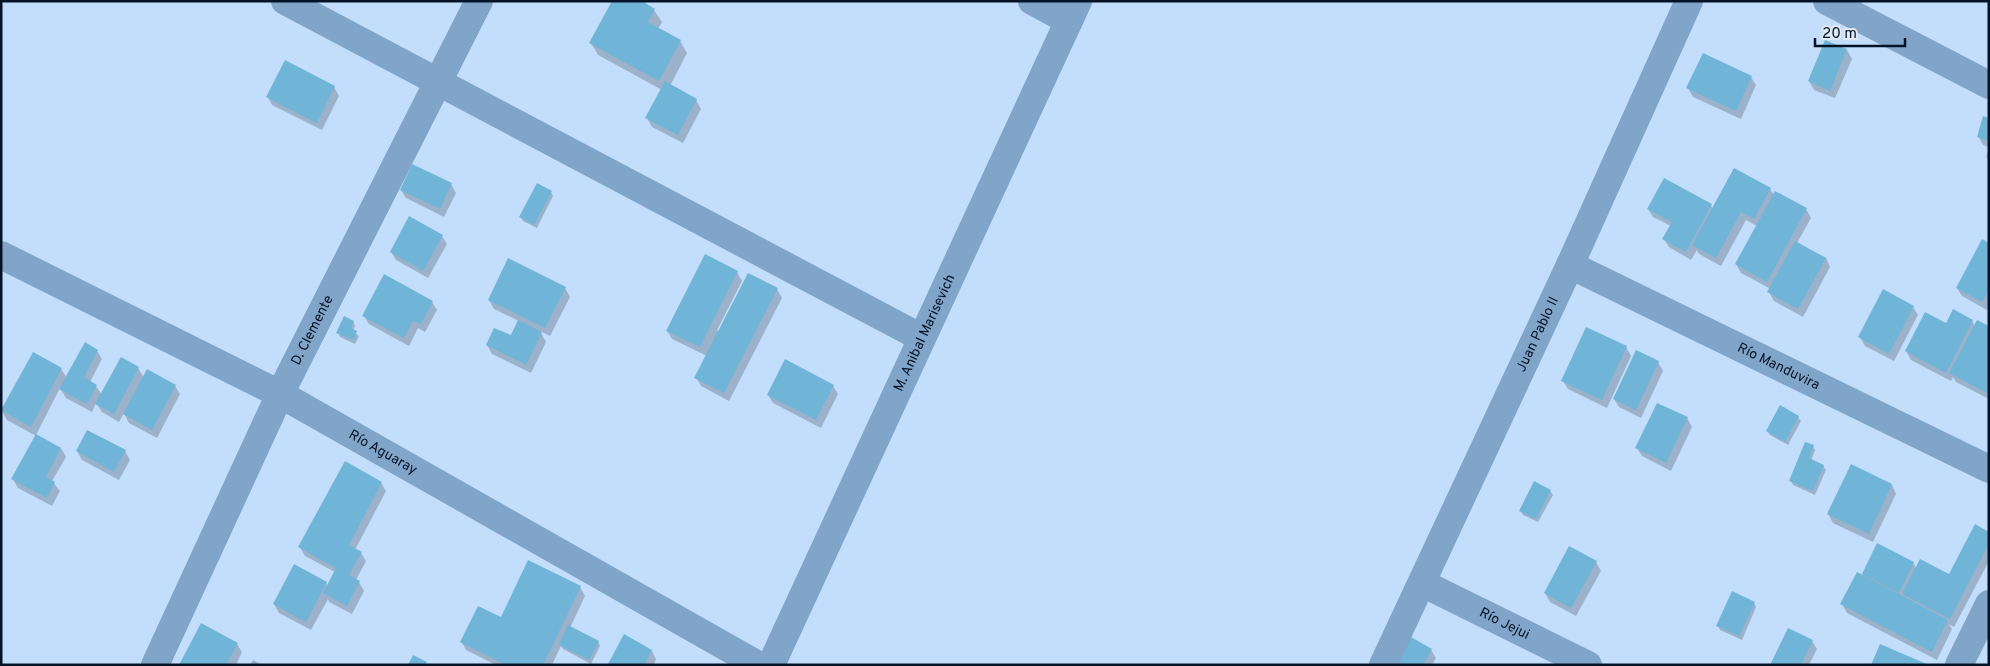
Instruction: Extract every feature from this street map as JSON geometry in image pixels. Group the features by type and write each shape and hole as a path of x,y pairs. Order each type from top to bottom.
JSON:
{"street":[{"path":"285,1 922,338"},
{"name":"D. Clemente","path":"155,665 280,394 479,1"},
{"path":"1032,1 1074,11"},
{"name":"Juan Pablo II","path":"1383,665 1570,265 1689,1"},
{"path":"1827,1 1989,85"},
{"name":"M. Anibal Marisevich","path":"771,665 1074,11"},
{"name":"Río Aguaray","path":"1,255 280,394 758,665"},
{"name":"Río Manduvira","path":"1570,265 1989,469"},
{"name":"Río Jejui","path":"1422,583 1588,665"},
{"path":"1959,665 1989,604"}],"building":[{"path":"612,1 642,1 655,9 648,22 681,40 659,81 589,43"},
{"path":"1825,40 1847,49 1830,91 1808,81"},
{"path":"1703,53 1752,76 1736,111 1686,88"},
{"path":"285,60 335,86 317,123 266,97"},
{"path":"665,81 697,99 678,135 645,118"},
{"path":"1983,116 1989,118 1989,141 1977,137"},
{"path":"412,164 452,183 440,209 400,190"},
{"path":"1734,168 1771,188 1754,219 1741,212 1716,258 1692,245"},
{"path":"1664,178 1712,204 1686,252 1662,239 1672,222 1647,209"},
{"path":"537,183 552,191 534,225 519,217"},
{"path":"1775,191 1807,208 1767,282 1735,264"},
{"path":"409,216 443,235 423,271 390,252"},
{"path":"1982,239 1989,243 1989,290 1982,302 1956,288"},
{"path":"1795,241 1826,258 1798,309 1767,292"},
{"path":"705,254 738,271 700,347 666,331"},
{"path":"508,258 566,287 545,328 488,300"},
{"path":"748,273 778,288 724,393 694,378"},
{"path":"384,274 433,301 421,324 413,321 404,338 362,316"},
{"path":"1883,289 1914,306 1889,354 1858,337"},
{"path":"1953,309 1973,320 1946,373 1905,351 1925,312 1946,323"},
{"path":"344,316 354,321 351,328 357,331 353,340 336,333"},
{"path":"518,320 542,332 526,365 486,345 494,328 511,335"},
{"path":"1977,320 1989,326 1989,394 1949,373"},
{"path":"1586,327 1627,346 1602,400 1561,381"},
{"path":"85,342 98,350 84,377 97,385 87,404 59,389"},
{"path":"1636,350 1659,361 1636,410 1613,399"},
{"path":"33,352 62,368 31,427 1,410"},
{"path":"121,357 139,367 114,414 95,404"},
{"path":"785,359 834,385 816,420 767,395"},
{"path":"147,369 176,385 152,430 123,414"},
{"path":"1657,403 1688,417 1666,463 1635,448"},
{"path":"1780,405 1799,416 1785,442 1766,431"},
{"path":"87,430 126,450 114,472 76,451"},
{"path":"36,434 61,448 46,477 55,482 47,498 11,479"},
{"path":"1805,442 1814,445 1809,458 1824,465 1813,491 1789,481"},
{"path":"345,461 382,482 349,545 362,552 349,575 360,581 347,606 323,593 336,568 298,547"},
{"path":"1851,464 1892,484 1869,534 1827,514"},
{"path":"1534,481 1551,490 1536,519 1519,511"},
{"path":"1975,524 1989,532 1989,543 1950,619 1902,594 1920,559 1949,574"},
{"path":"1877,543 1914,562 1899,593 1862,574"},
{"path":"1569,546 1597,561 1571,608 1544,593"},
{"path":"528,560 581,586 543,665 506,665 460,642 478,606 501,617"},
{"path":"294,564 327,582 306,622 273,604"},
{"path":"1857,572 1948,620 1932,652 1840,604"},
{"path":"1732,591 1755,602 1739,636 1716,626"},
{"path":"201,623 238,643 226,665 179,665"},
{"path":"568,625 599,641 589,660 559,645"},
{"path":"1788,628 1813,640 1801,665 1770,665"},
{"path":"624,634 652,650 644,665 608,664"},
{"path":"1409,636 1432,649 1423,665 1394,665"},
{"path":"1880,644 1929,665 1871,665"},
{"path":"413,655 427,662 425,665 408,665"}]}
